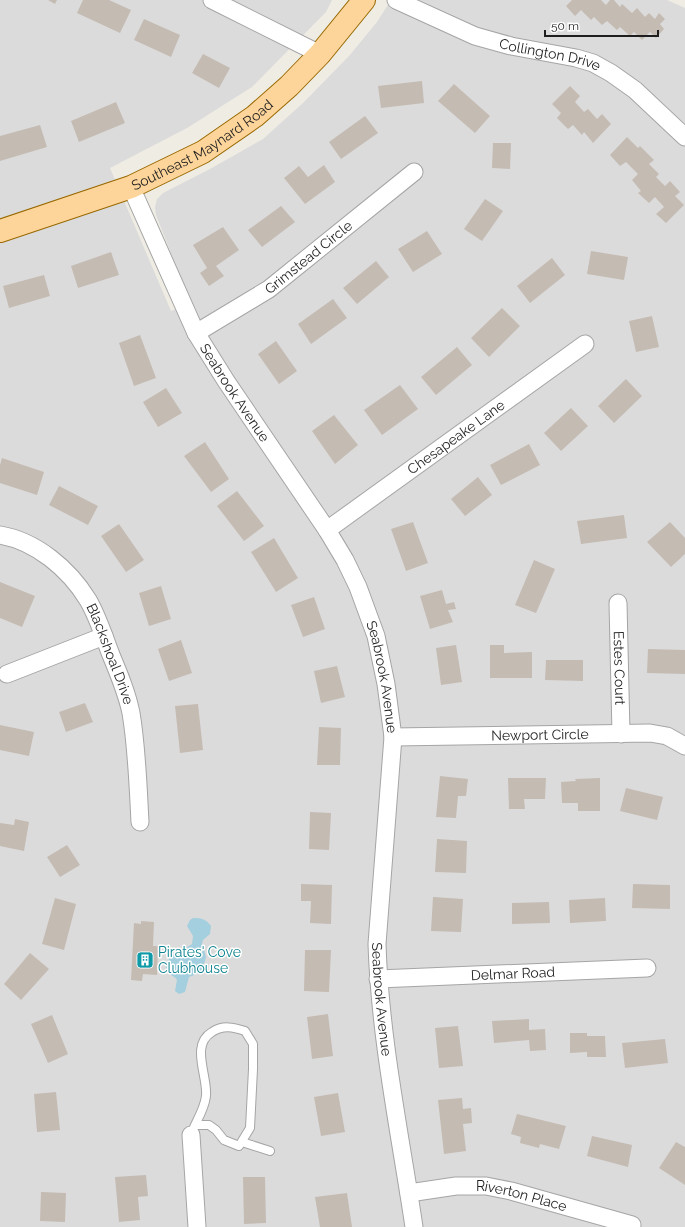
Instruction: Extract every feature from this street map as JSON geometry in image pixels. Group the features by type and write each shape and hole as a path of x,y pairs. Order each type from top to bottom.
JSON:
{"main road":[{"name":"Southeast Maynard Road","path":"0,231 131,187 203,152 255,116 289,86 320,54 364,0"}],"street":[{"path":"212,0 320,54"},
{"name":"Collington Drive","path":"396,0 475,36 511,46 576,58 594,63 635,90 685,137"},
{"name":"Grimstead Circle","path":"196,333 269,289 414,172"},
{"name":"Seabrook Avenue","path":"131,187 196,333 230,387 328,530 358,587 376,636 386,684 393,737 377,944 378,979 389,1074 414,1227"},
{"name":"Chesapeake Lane","path":"328,530 585,344"},
{"name":"Blackshoal Drive","path":"0,535 21,541 39,550 61,566 78,584 89,601 104,636 130,712 134,734 140,822"},
{"name":"Estes Court","path":"618,603 621,734"},
{"path":"7,674 104,636"},
{"name":"Newport Circle","path":"393,737 650,733 667,736 685,746"},
{"name":"Delmar Road","path":"378,979 648,968"},
{"path":"193,1130 197,1227"},
{"name":"Riverton Place","path":"409,1193 456,1186 486,1186 632,1225"}],"lane":[{"path":"218,1027 232,1027 245,1031 253,1044 250,1128 239,1146 224,1140 216,1130 209,1125 193,1130 203,1108 206,1096 206,1084 201,1060 202,1044 208,1034 218,1027"},
{"path":"242,1142 270,1151"}],"shaded area":[{"path":"0,0 332,0 326,12 252,87 187,128 110,168 171,311 191,304 156,215 155,207 157,199 163,193 210,169 263,139 303,103 349,56 377,22 391,0 667,0 685,8 685,1227 0,1227"}],"water":[{"path":"193,918 204,919 211,926 210,934 203,940 202,943 206,957 203,968 199,973 189,977 185,992 179,994 175,991 177,980 167,971 166,966 170,958 192,944 193,936 187,926"}],"building":[{"path":"48,0 57,0 55,4"},
{"path":"83,0 109,0 131,10 120,33 77,13"},
{"path":"572,0 601,0 606,5 610,0 614,0 620,7 622,4 632,13 637,8 645,17 649,13 655,19 659,13 665,19 660,24 664,29 656,38 650,32 642,40 634,32 630,36 620,27 617,30 607,21 602,25 594,17 591,20 581,10 575,16 566,6"},
{"path":"144,19 180,35 171,57 134,40"},
{"path":"203,54 230,68 219,88 192,73"},
{"path":"422,81 424,103 381,108 378,86"},
{"path":"454,84 490,116 475,133 438,101"},
{"path":"570,86 580,96 575,102 584,112 588,109 597,119 602,114 611,124 593,143 584,132 582,135 573,125 568,129 557,118 561,113 552,104"},
{"path":"116,102 125,123 79,142 71,121"},
{"path":"365,116 378,133 341,159 329,142"},
{"path":"40,125 47,147 0,161 0,136"},
{"path":"627,137 638,148 640,146 654,160 649,164 659,174 656,177 665,186 670,181 680,192 675,196 684,205 666,223 656,214 664,207 655,197 649,203 638,193 641,191 632,180 638,174 626,162 620,166 610,155"},
{"path":"493,143 511,143 510,169 492,168"},
{"path":"324,165 335,182 305,204 284,178 299,166 308,177"},
{"path":"485,199 503,211 482,241 464,229"},
{"path":"281,206 295,222 262,247 248,230"},
{"path":"223,227 239,250 216,266 224,276 209,286 200,273 207,268 193,245"},
{"path":"427,231 442,254 413,272 398,249"},
{"path":"591,251 628,257 624,280 587,274"},
{"path":"111,252 119,275 78,288 71,266"},
{"path":"552,258 565,275 530,303 517,286"},
{"path":"376,261 389,277 357,304 343,288"},
{"path":"44,275 50,296 9,308 3,286"},
{"path":"333,299 347,318 311,344 298,324"},
{"path":"502,308 520,326 489,357 471,338"},
{"path":"652,316 659,347 636,352 629,321"},
{"path":"140,335 156,378 134,386 119,343"},
{"path":"276,341 297,371 279,384 258,354"},
{"path":"457,347 472,365 436,395 421,377"},
{"path":"626,379 642,396 614,423 598,406"},
{"path":"400,385 418,409 382,435 364,410"},
{"path":"166,388 182,413 158,427 143,402"},
{"path":"571,408 588,426 561,451 544,433"},
{"path":"334,415 358,445 335,464 312,431"},
{"path":"205,442 229,479 211,492 184,456"},
{"path":"529,444 540,465 501,485 490,465"},
{"path":"2,458 44,472 37,495 0,483 0,465"},
{"path":"478,477 492,495 465,516 451,499"},
{"path":"59,486 98,506 88,525 49,505"},
{"path":"237,491 264,526 244,541 217,506"},
{"path":"624,515 627,538 581,544 577,521"},
{"path":"413,522 428,563 406,571 391,529"},
{"path":"670,522 685,538 685,554 671,567 647,542"},
{"path":"119,524 144,560 126,572 101,536"},
{"path":"274,538 298,578 276,592 251,552"},
{"path":"534,560 555,569 536,613 515,605"},
{"path":"0,582 35,596 22,627 0,618"},
{"path":"161,586 171,619 149,626 139,593"},
{"path":"442,590 446,604 454,602 456,609 448,610 453,622 430,629 420,596"},
{"path":"314,597 325,629 303,637 291,605"},
{"path":"181,640 192,673 169,681 158,649"},
{"path":"456,645 462,682 441,685 436,648"},
{"path":"490,645 504,645 504,653 532,652 532,678 490,678"},
{"path":"648,649 685,650 685,674 647,673"},
{"path":"546,660 583,660 583,681 545,680"},
{"path":"337,666 345,697 321,703 314,671"},
{"path":"85,703 93,722 66,732 59,712"},
{"path":"198,704 203,750 180,753 175,706"},
{"path":"0,725 34,732 29,756 0,750"},
{"path":"319,727 341,728 340,765 317,765"},
{"path":"440,776 468,779 466,796 458,796 456,818 436,817"},
{"path":"508,778 546,778 545,799 524,799 525,809 509,809"},
{"path":"600,778 600,811 578,811 578,803 562,803 561,782 576,781 575,779"},
{"path":"626,788 663,797 657,820 620,811"},
{"path":"310,812 331,813 329,850 309,849"},
{"path":"15,819 29,822 24,851 0,846 0,823 14,825"},
{"path":"437,839 467,841 466,873 435,872"},
{"path":"67,845 80,865 60,877 47,857"},
{"path":"301,884 332,885 331,924 310,923 311,901 301,901"},
{"path":"633,884 670,885 670,909 632,908"},
{"path":"433,897 463,899 461,932 431,931"},
{"path":"55,898 76,904 64,950 42,944"},
{"path":"605,898 606,921 570,923 569,900"},
{"path":"549,902 550,923 512,924 512,903"},
{"name":"Pirates' Cove Clubhouse","path":"141,921 154,922 153,946 158,946 157,975 143,974 142,981 131,980 134,923 141,924"},
{"path":"305,950 331,950 329,992 304,991"},
{"path":"30,953 49,969 21,1000 4,984"},
{"path":"328,1014 333,1056 312,1059 307,1017"},
{"path":"52,1015 68,1054 48,1063 31,1024"},
{"path":"529,1019 529,1030 545,1029 546,1050 530,1051 529,1040 494,1043 492,1021"},
{"path":"458,1026 463,1066 439,1068 435,1028"},
{"path":"570,1033 587,1033 587,1036 605,1036 606,1057 587,1057 587,1052 570,1053"},
{"path":"665,1039 668,1063 625,1068 622,1043"},
{"path":"56,1092 60,1130 37,1132 34,1094"},
{"path":"338,1093 345,1132 321,1136 314,1097"},
{"path":"462,1098 463,1109 471,1108 472,1123 463,1124 466,1151 444,1154 438,1100"},
{"path":"517,1114 566,1126 559,1149 540,1144 539,1148 520,1143 521,1137 511,1134"},
{"path":"592,1136 632,1145 628,1167 587,1156"},
{"path":"676,1142 685,1147 685,1185 659,1168"},
{"path":"146,1175 148,1196 138,1197 140,1220 119,1222 115,1177"},
{"path":"243,1177 265,1177 266,1223 244,1224"},
{"path":"41,1192 66,1193 65,1222 40,1221"},
{"path":"347,1193 352,1227 320,1227 315,1197"}],"place":[{"name":"Pirates' Cove Clubhouse","path":"145,960"}]}
